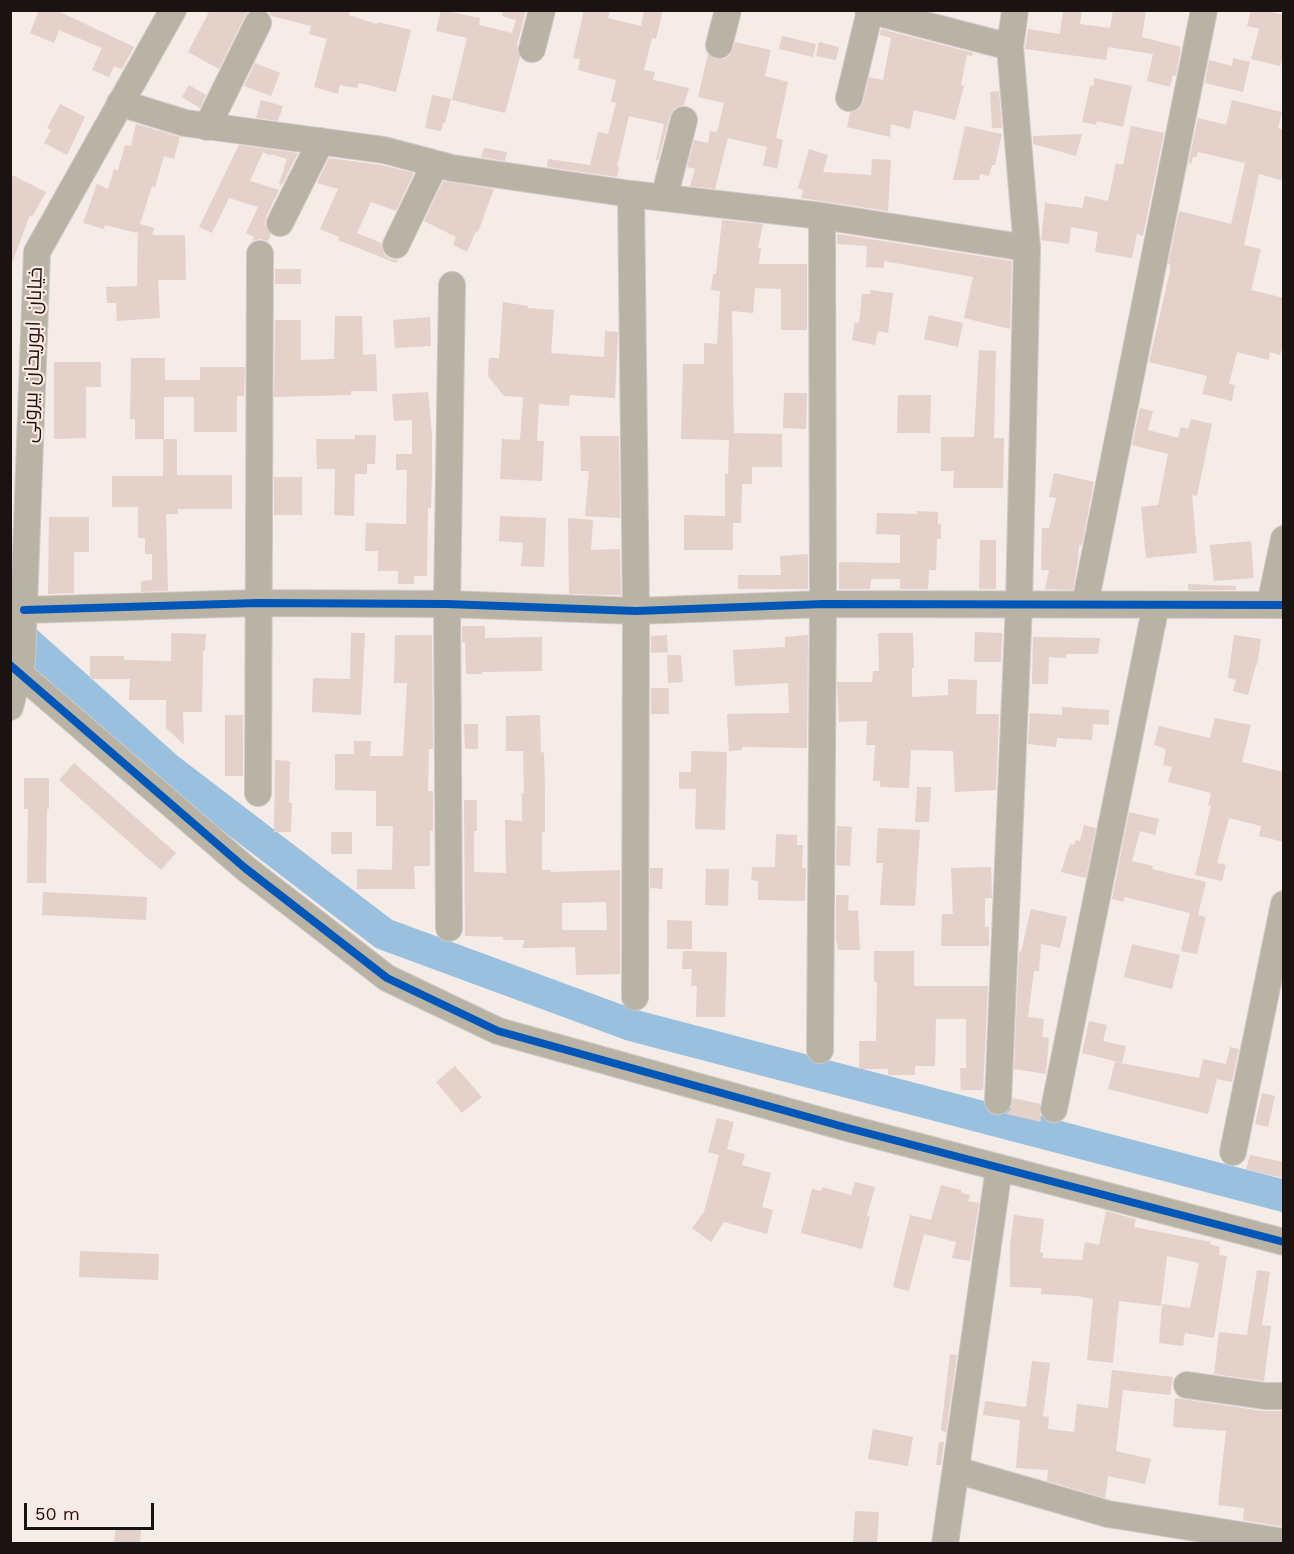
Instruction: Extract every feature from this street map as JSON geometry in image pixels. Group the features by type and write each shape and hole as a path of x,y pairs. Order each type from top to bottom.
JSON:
{"street":[{"name":"خیابان ابوریحان بیرونی","path":"10,707 24,619 37,252 173,10"},
{"path":"532,49 542,10"},
{"path":"719,45 728,10"},
{"path":"998,1101 1019,604 1027,248 1010,47 1015,10"},
{"path":"1085,604 1204,10"},
{"path":"849,98 869,11 1010,47"},
{"path":"207,127 258,22"},
{"path":"120,103 185,123 384,150 435,164 631,194 822,216 1027,248"},
{"path":"664,198 684,120"},
{"path":"280,223 321,141"},
{"path":"396,245 435,164"},
{"path":"631,194 636,611 635,996"},
{"path":"819,1050 823,604 822,216"},
{"path":"258,793 260,254"},
{"path":"449,928 447,604 452,285"},
{"path":"24,619 258,603 447,604 636,611 823,604 1277,605 1284,539"},
{"path":"1054,1109 1156,604"},
{"path":"17,666 245,868 387,978 498,1031 832,1124 1284,1242"},
{"path":"1233,1152 1284,903"},
{"path":"945,1544 999,1168"},
{"path":"1187,1385 1265,1396 1284,1396"},
{"path":"956,1470 1108,1514 1284,1542"}],"building":[{"path":"39,10 56,10 134,47 122,69 114,66 109,77 92,70 102,48 59,30 54,43 30,33"},
{"path":"210,10 250,10 219,69 188,52"},
{"path":"269,10 350,10 349,15 377,24 378,22 411,30 396,92 359,83 357,88 340,85 338,94 314,87 327,39 309,34 311,26 271,16"},
{"path":"441,10 480,18 479,25 512,33 516,20 502,16 503,10 526,10 517,45 520,57 505,113 452,100 467,38 436,31"},
{"path":"584,10 610,10 608,18 641,26 644,10 663,10 656,39 652,38 644,70 655,72 653,80 689,88 684,105 674,109 670,116 658,160 656,160 664,124 629,116 617,167 619,167 617,177 547,167 548,159 590,165 598,132 608,134 616,103 611,102 616,80 578,70 580,59 573,58"},
{"path":"1063,10 1082,10 1080,24 1110,28 1113,10 1146,10 1142,37 1181,47 1176,76 1173,75 1170,87 1147,81 1153,54 1108,47 1106,60 1025,49 1028,29 1060,34"},
{"path":"1251,10 1284,15 1284,52 1280,66 1251,59 1259,29 1247,26"},
{"path":"881,29 973,53 972,56 967,55 961,85 964,86 955,120 914,110 910,129 891,124 890,137 847,127 850,113 859,109 863,102 869,77 883,80 891,38 880,35"},
{"path":"782,36 816,44 813,57 779,49"},
{"path":"735,42 771,50 765,76 788,82 776,138 783,140 777,169 763,165 767,147 728,138 715,189 690,186 695,169 687,167 694,140 708,143 710,131 717,132 724,103 698,97 708,54 715,59 724,59 730,55"},
{"path":"819,42 839,47 836,60 816,56"},
{"path":"1233,58 1250,62 1243,92 1205,83 1209,60 1232,66"},
{"path":"255,63 280,73 271,96 244,86"},
{"path":"1094,78 1132,86 1123,127 1097,121 1096,125 1082,122 1090,86 1094,85"},
{"path":"189,85 206,95 200,108 182,97"},
{"path":"999,91 1002,128 992,128 990,92"},
{"path":"432,95 451,99 441,131 425,128"},
{"path":"261,100 283,106 278,121 256,118"},
{"path":"1232,100 1282,112 1278,128 1284,130 1284,170 1281,180 1259,174 1244,245 1261,249 1251,290 1284,298 1284,341 1280,355 1270,352 1269,360 1237,352 1229,384 1235,385 1232,401 1202,394 1207,376 1149,362 1170,271 1170,264 1168,264 1179,211 1231,224 1245,163 1198,152 1191,164 1189,163 1185,179 1198,118 1226,125"},
{"path":"60,104 85,117 67,155 44,143 51,130 47,128"},
{"path":"136,124 180,137 174,159 164,156 155,187 152,186 140,224 154,228 152,235 185,235 186,280 158,280 160,318 117,321 116,303 107,303 106,287 137,286 138,230 137,233 105,225 104,229 83,223 97,184 108,189 114,169 118,170 125,145 131,146"},
{"path":"965,126 1002,134 995,165 992,165 989,176 980,174 979,180 953,180"},
{"path":"1131,126 1164,133 1143,236 1137,234 1132,258 1095,252 1098,232 1071,227 1069,244 1041,240 1045,203 1082,208 1085,196 1108,201 1116,163 1123,165"},
{"path":"1082,134 1076,156 1033,144 1033,136"},
{"path":"239,145 298,153 282,185 279,184 287,159 263,152 250,181 279,190 266,217 265,224 271,234 268,241 259,239 252,241 254,237 246,233 258,207 229,198 212,233 199,227"},
{"path":"484,148 507,152 505,161 481,157"},
{"path":"809,149 828,155 823,172 871,175 872,159 891,160 888,211 801,198 803,190 798,188"},
{"path":"329,158 381,165 414,173 396,211 371,202 357,233 381,243 384,254 390,259 398,260 396,263 338,240 339,237 320,229 338,189 317,183"},
{"path":"10,174 46,192 32,217 30,215 12,263"},
{"path":"443,181 494,189 478,232 476,231 467,252 453,245 456,237 424,221"},
{"path":"722,220 763,224 758,248 761,248 759,264 807,264 807,330 781,330 781,289 755,288 753,313 732,311 734,433 782,434 782,467 752,467 752,484 742,484 741,523 733,523 733,550 684,550 684,515 725,516 725,474 728,474 729,440 681,439 683,364 704,364 704,343 717,344 720,291 711,290 713,274 716,274"},
{"path":"837,234 1012,261 1010,329 964,318 973,277 884,261 884,268 866,267 867,246 837,244"},
{"path":"275,269 301,269 301,284 275,284"},
{"path":"870,290 893,293 888,333 878,331 875,345 852,340 855,322 859,323 862,294 870,294"},
{"path":"503,302 528,306 528,308 554,310 551,353 604,357 605,331 618,332 615,398 570,395 569,406 539,404 537,441 544,441 542,481 500,479 502,439 520,440 523,397 504,396 488,376 489,358 499,358"},
{"path":"929,315 963,323 958,347 924,339"},
{"path":"335,316 362,316 363,355 376,354 377,391 351,391 351,395 274,397 275,320 301,320 301,360 334,359"},
{"path":"430,317 431,346 395,348 393,320"},
{"path":"979,350 996,351 994,438 1004,438 1003,488 953,488 954,471 941,471 941,437 974,437"},
{"path":"131,358 165,358 165,380 200,380 200,367 245,367 244,396 237,396 237,432 194,432 194,397 164,397 164,439 135,439 135,419 130,419"},
{"path":"54,362 101,362 101,387 86,387 86,438 54,439"},
{"path":"428,392 432,435 432,474 431,508 428,508 427,576 414,576 414,584 398,584 398,571 378,571 378,551 365,551 366,523 406,524 407,470 396,470 396,454 412,454 412,420 394,421 392,394"},
{"path":"784,393 807,393 806,429 783,428"},
{"path":"898,395 931,395 930,433 897,433"},
{"path":"1140,408 1153,411 1148,430 1178,438 1181,427 1188,429 1191,419 1212,424 1197,496 1192,495 1197,553 1146,558 1141,507 1158,505 1168,454 1132,445"},
{"path":"355,435 376,435 375,464 367,464 367,474 355,474 354,516 334,515 335,469 317,469 316,439 355,439"},
{"path":"580,436 619,436 620,518 585,516 589,471 581,471"},
{"path":"163,439 177,439 177,475 232,475 232,509 178,509 178,514 166,514 168,591 141,592 141,581 152,580 152,554 145,554 145,538 138,538 138,507 112,507 112,476 163,476"},
{"path":"1054,473 1094,482 1082,545 1079,545 1073,590 1045,589 1049,570 1041,570 1042,528 1049,528 1056,498 1049,497"},
{"path":"274,477 302,477 302,515 274,515"},
{"path":"917,511 938,512 938,525 941,524 941,539 937,539 936,570 929,570 928,589 900,589 900,579 871,579 870,589 839,589 839,562 900,563 900,535 876,534 877,513 917,514"},
{"path":"500,516 546,518 544,567 521,566 523,543 499,541"},
{"path":"49,517 89,517 89,552 74,552 74,593 48,594"},
{"path":"568,518 593,520 591,550 620,549 621,595 569,594"},
{"path":"980,540 996,540 996,589 979,589"},
{"path":"1251,541 1254,578 1214,581 1210,545"},
{"path":"808,554 808,589 738,589 738,575 781,575 780,556"},
{"path":"1188,584 1236,586 1236,590 1188,590"},
{"path":"462,626 485,626 485,638 542,637 542,671 466,674"},
{"path":"975,632 1002,633 1001,662 974,662"},
{"path":"171,633 206,634 205,651 203,651 202,712 183,712 184,745 166,728 166,700 129,700 130,679 90,679 90,656 124,656 124,660 171,661"},
{"path":"351,633 365,633 361,715 312,712 313,678 350,679"},
{"path":"878,633 913,633 912,697 948,695 948,679 977,680 976,714 999,714 996,790 955,792 953,751 911,750 909,788 880,787 880,781 873,781 875,745 866,745 867,721 839,722 837,682 872,682 873,671 879,671"},
{"path":"395,635 432,635 433,749 429,749 428,791 433,791 433,831 430,831 430,866 414,866 415,889 357,889 357,869 392,870 393,826 376,826 376,791 335,790 335,754 354,754 354,741 371,741 370,756 403,756 407,683 394,683"},
{"path":"667,635 668,652 651,653 651,636"},
{"path":"808,635 807,748 742,747 742,750 729,751 727,714 789,713 788,683 735,686 733,650 785,647 785,637"},
{"path":"1234,635 1261,639 1257,665 1248,695 1233,691 1236,680 1228,678"},
{"path":"1033,637 1100,638 1098,654 1066,654 1066,658 1049,657 1048,684 1032,684"},
{"path":"667,655 681,655 683,682 668,683"},
{"path":"651,688 669,688 669,714 651,714"},
{"path":"1062,707 1109,710 1109,725 1093,724 1092,740 1057,738 1056,747 1028,744 1030,713 1062,715"},
{"path":"225,715 243,715 243,776 225,776"},
{"path":"540,715 545,790 542,870 551,870 551,872 620,870 620,974 576,975 575,947 522,948 525,940 465,936 464,800 477,800 474,872 506,873 505,820 522,821 523,751 506,751 506,716","holes":["606,902 607,930 562,930 562,903"]},
{"path":"1215,718 1251,725 1242,762 1284,772 1284,842 1259,836 1261,826 1229,818 1217,863 1226,865 1222,881 1195,875 1211,806 1208,805 1211,793 1168,782 1172,767 1163,765 1166,749 1154,745 1159,726 1210,738"},
{"path":"464,724 478,724 478,749 465,749"},
{"path":"691,751 727,752 725,830 695,829 696,789 679,789 679,772 691,772"},
{"path":"275,760 290,761 291,832 274,832"},
{"path":"74,763 176,853 161,870 59,780"},
{"path":"24,778 49,778 46,883 27,883 28,809 24,809"},
{"path":"917,787 931,787 929,822 915,822"},
{"path":"1129,812 1159,819 1155,835 1140,831 1132,861 1153,866 1152,869 1206,882 1198,915 1206,917 1197,954 1181,951 1190,913 1125,897 1123,902 1112,899"},
{"path":"1084,825 1096,828 1086,878 1061,872 1070,844 1074,845 1076,840 1080,841"},
{"path":"837,826 852,827 850,866 836,865"},
{"path":"878,828 920,830 915,906 880,905 883,863 876,863"},
{"path":"331,832 352,832 352,854 331,854"},
{"path":"776,834 797,835 797,845 803,845 802,868 806,868 805,901 758,900 758,881 751,880 752,867 775,867"},
{"path":"991,867 992,898 985,898 985,927 989,927 989,946 941,946 942,914 953,914 951,868"},
{"path":"650,868 663,868 662,889 650,888"},
{"path":"706,869 729,869 728,906 705,905"},
{"path":"43,892 147,897 146,920 42,915"},
{"path":"836,895 849,895 848,910 858,911 860,950 838,950"},
{"path":"1031,909 1067,917 1060,948 1041,944 1039,971 1034,971 1028,1017 1044,1019 1042,1037 1049,1038 1046,1074 1014,1069 1019,951 1021,952"},
{"path":"667,920 692,921 692,949 667,949"},
{"path":"1132,944 1180,955 1172,989 1124,977"},
{"path":"683,951 727,952 725,1017 696,1017 697,986 691,986 692,969 682,969"},
{"path":"874,951 914,951 914,986 988,986 983,1090 961,1090 960,1068 966,1068 966,1019 936,1019 935,1066 915,1066 915,1075 888,1075 888,1069 859,1069 859,1041 876,1041 877,982 874,982"},
{"path":"1089,1021 1107,1025 1103,1041 1126,1046 1122,1063 1082,1053"},
{"path":"1230,1047 1239,1049 1232,1082 1217,1079 1208,1114 1108,1089 1115,1062 1199,1078 1203,1059 1226,1064"},
{"path":"455,1066 482,1097 462,1113 436,1082"},
{"path":"1262,1093 1275,1096 1268,1127 1255,1124"},
{"path":"1013,1098 1040,1104 1041,1122 1006,1114 1011,1109"},
{"path":"717,1118 734,1122 727,1149 745,1154 742,1165 771,1173 762,1207 773,1210 767,1234 724,1222 711,1242 692,1228 704,1212 719,1155 708,1152"},
{"path":"1250,1155 1284,1162 1284,1178 1246,1170"},
{"path":"855,1182 875,1187 867,1216 870,1217 862,1249 801,1233 812,1189 821,1191 822,1187 851,1195"},
{"path":"941,1185 961,1190 961,1193 970,1195 968,1201 979,1203 970,1261 952,1258 956,1242 924,1234 909,1291 893,1287 910,1215 931,1220"},
{"path":"1106,1211 1136,1219 1134,1227 1211,1242 1210,1244 1220,1247 1219,1255 1227,1256 1214,1338 1185,1333 1183,1346 1159,1343 1162,1304 1190,1308 1199,1263 1167,1256 1161,1306 1119,1301 1113,1363 1087,1360 1093,1299 1041,1294 1041,1288 1010,1287 1010,1245 1014,1215 1044,1219 1040,1252 1043,1253 1043,1258 1082,1260 1085,1242 1099,1245"},
{"path":"80,1251 159,1254 158,1280 79,1277"},
{"path":"1257,1270 1270,1272 1262,1325 1271,1326 1264,1381 1214,1374 1219,1332 1247,1335"},
{"path":"950,1354 957,1355 946,1433 941,1430"},
{"path":"1032,1361 1050,1363 1043,1416 1049,1417 1048,1429 1074,1432 1077,1404 1108,1408 1112,1370 1173,1377 1170,1395 1123,1390 1116,1451 1151,1459 1145,1484 1108,1476 1105,1498 1047,1481 1048,1470 1016,1468 1020,1420 983,1415 985,1401 1026,1407"},
{"path":"1175,1398 1263,1411 1284,1411 1284,1527 1243,1520 1244,1508 1218,1505 1226,1431 1173,1427"},
{"path":"873,1429 913,1437 908,1466 868,1459"},
{"path":"939,1442 944,1442 941,1465 936,1465"},
{"path":"855,1511 879,1512 877,1544 853,1544"},
{"path":"116,1527 141,1529 140,1544 114,1544"}],"waterway":[{"path":"10,627 167,768 384,934 631,1025 1284,1196"}],"cycle path":[{"path":"24,610 258,603 447,604 636,611 823,604 1284,605"},
{"path":"10,665 245,868 387,978 498,1031 844,1127 1284,1242"}]}
